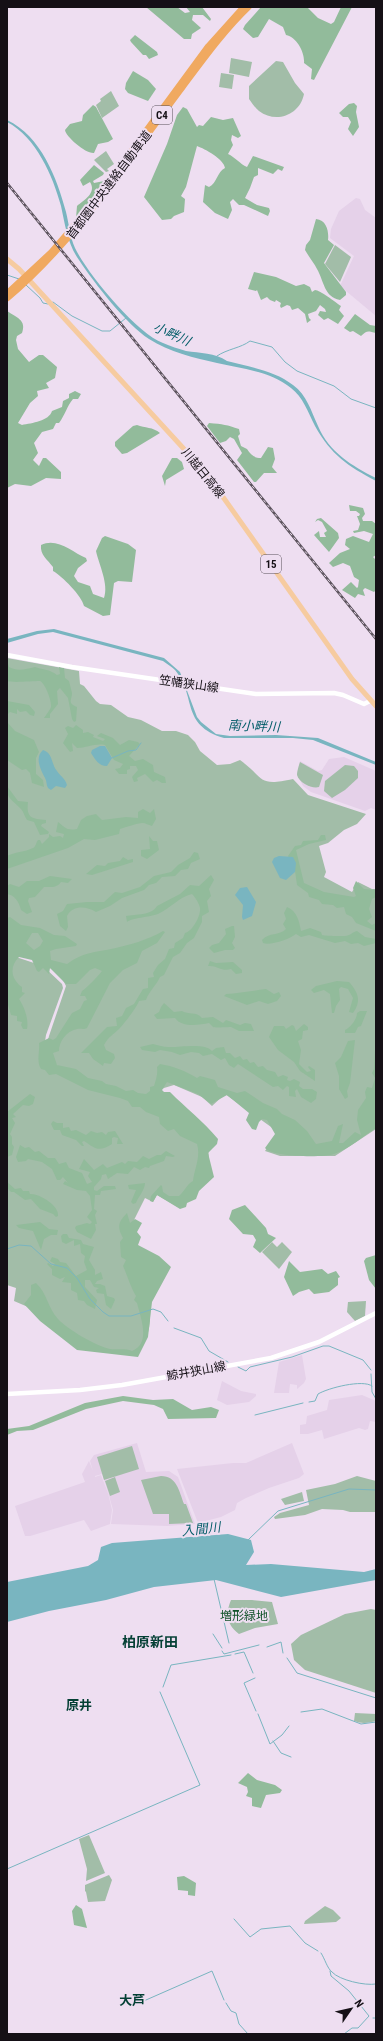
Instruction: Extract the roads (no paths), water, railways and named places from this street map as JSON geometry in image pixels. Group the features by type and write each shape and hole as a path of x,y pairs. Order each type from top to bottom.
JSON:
{"highway":[{"name":"首都圏中央連絡自動車道","path":"7,293 79,224 184,77 223,28 243,7"},
{"name":"首都圏中央連絡自動車道","path":"7,299 44,265 79,224 206,56 249,7"}],"main road":[{"name":"川越日高線","path":"7,259 19,269 49,304 208,476 352,679 376,706"},
{"name":"笠幡狭山線","path":"7,655 72,667 261,695 334,693 343,695 364,704 370,701"},
{"name":"鯨井狭山線","path":"7,1394 80,1390 122,1385 271,1358 319,1342 376,1314"}],"water":[{"path":"7,120 19,127 29,136 46,159 58,186 75,248 90,272 126,315 152,337 166,344 186,351 218,356 227,361 270,372 286,380 302,394 323,435 335,451 350,463 376,478 376,481 349,465 327,445 299,396 283,382 256,371 200,359 165,348 149,339 131,324 102,292 75,254 67,234 58,194 42,158 27,137 7,122"},
{"path":"54,629 164,658 180,672 197,717 216,734 230,736 276,735 318,738 376,762 376,765 313,740 293,738 224,738 210,732 201,726 195,718 182,680 175,670 163,661 53,632 38,634 7,643 7,639 37,631"},
{"path":"100,746 105,746 112,758 107,766 104,766 95,760 91,753 92,750"},
{"path":"43,750 49,754 55,768 65,781 67,785 65,788 56,786 51,790 48,788 46,779 40,768 39,757"},
{"path":"279,856 293,857 296,863 295,872 286,880 280,878 272,862 274,858"},
{"path":"247,887 256,902 252,916 243,920 243,905 235,895 240,888"},
{"path":"228,1534 251,1540 254,1552 246,1565 271,1564 364,1572 376,1569 376,1580 281,1597 216,1580 154,1587 106,1600 49,1611 7,1622 7,1582 88,1566 98,1560 101,1547 112,1543"}],"waterway":[{"path":"7,275 19,279"},
{"path":"26,285 40,298 43,303 48,304"},
{"path":"53,302 72,316 102,331 110,331 126,318"},
{"path":"217,356 250,341 272,347 285,362 297,371 334,386 351,399 376,408"},
{"path":"112,758 128,751 136,750 141,743"},
{"path":"7,1249 19,1245 31,1246 51,1264 67,1268 77,1278 90,1299 109,1316 131,1316 153,1309 161,1312 168,1321"},
{"path":"174,1328 201,1338 209,1351 228,1362"},
{"path":"238,1367 246,1371 250,1367 292,1357 323,1346 329,1346 363,1360 371,1370"},
{"path":"371,1374 372,1392 376,1399"},
{"path":"309,1402 315,1401 318,1394 329,1389 361,1383 372,1386"},
{"path":"255,1415 303,1403"},
{"path":"248,1540 278,1511 349,1489 376,1490"},
{"path":"214,1579 229,1643"},
{"path":"213,1634 222,1648"},
{"path":"267,1647 281,1642 283,1653"},
{"path":"222,1651 224,1654 259,1645"},
{"path":"235,1654 244,1652 253,1673"},
{"path":"163,1687 171,1665 231,1655"},
{"path":"287,1658 297,1673 376,1698"},
{"path":"255,1678 244,1683 256,1711"},
{"path":"7,1869 200,1785 160,1692"},
{"path":"301,1712 322,1709 361,1724 376,1722"},
{"path":"258,1714 270,1744 282,1735 289,1726"},
{"path":"273,1741 281,1753 291,1757"},
{"path":"234,1919 250,1937 261,1929 290,1926 305,1943 318,1951"},
{"path":"321,1953 330,1970 340,1978 352,1982 376,1984"},
{"path":"130,2007 212,1971 224,2000"},
{"path":"330,1971 331,1976 349,1991 369,2016 358,2028 352,2028 344,2034"},
{"path":"226,2003 231,2011 236,2013 239,2024 248,2034"}],"railway":[{"path":"7,183 376,639"}],"district":[{"name":"柏原新田","path":"150,1642"},
{"name":"原井","path":"79,1705"},
{"name":"大芦","path":"132,2000"}],"water label":[{"name":"小畔川","path":"172,334"},
{"name":"南小畔川","path":"254,726"},
{"name":"入間川","path":"201,1529"}],"park label":[{"name":"増形緑地","path":"244,1616"}]}
